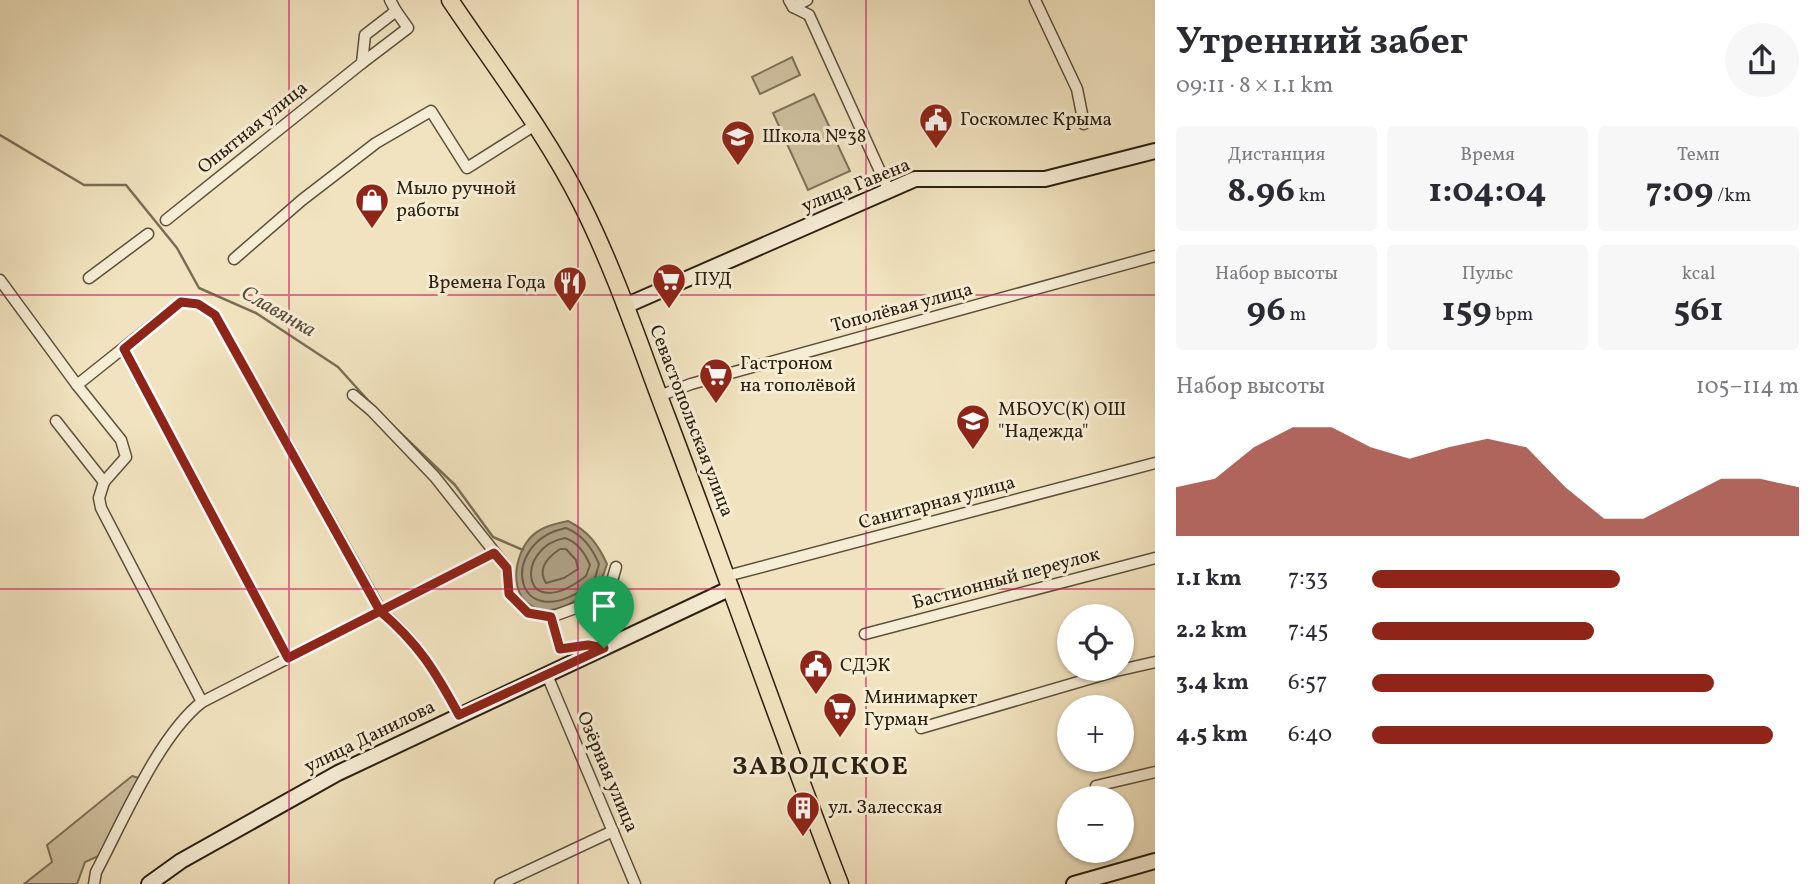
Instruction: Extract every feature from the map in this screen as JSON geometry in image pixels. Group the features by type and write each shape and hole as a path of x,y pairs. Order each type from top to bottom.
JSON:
{"main road":[{"name":"Севастопольская улица","path":"450,0 535,125 581,204 625,306 840,884"},
{"name":"улица Гавена","path":"625,306 915,179 1045,179 1155,151"},
{"name":"улица Данилова","path":"149,884 181,861 326,779 604,648 729,582"},
{"path":"1074,884 1155,861"}],"street":[{"name":"Опытная улица","path":"166,220 408,28 390,0"},
{"path":"791,3 807,0"},
{"path":"1035,0 1077,89 1084,124"},
{"path":"791,3 809,15 889,191"},
{"path":"362,63 365,35 396,11"},
{"path":"234,259 302,200 376,144 431,111 467,167 535,125"},
{"path":"89,278 148,234"},
{"name":"Тополёвая улица","path":"659,396 1155,256"},
{"path":"0,280 76,385 121,440 126,457 104,482 99,498 101,508 202,702"},
{"path":"76,385 181,302 198,304 215,315 380,611 408,635 430,664 459,715"},
{"path":"124,349 288,658"},
{"path":"353,395 372,411 435,477 507,568 509,594 528,613 551,617 603,598 610,588 616,567"},
{"path":"56,421 104,482"},
{"name":"Санитарная улица","path":"729,582 1155,463"},
{"path":"94,884 96,872 147,774 187,713 202,702 494,553"},
{"name":"Бастионный переулок","path":"865,634 1155,558"},
{"path":"551,617 560,649 588,645 604,648"},
{"path":"921,729 1155,662"},
{"name":"Озёрная улица","path":"547,675 635,884"},
{"path":"1097,786 1155,772"},
{"path":"500,884 613,831"}],"shaded area":[{"path":"792,57 800,75 760,94 752,77"},
{"path":"814,94 850,171 808,190 773,113"},
{"path":"132,776 139,778 134,794 103,854 85,862 77,884 24,884 52,862 47,845"}],"water":[{"path":"568,521 592,539 607,564 599,588 558,608 545,610 533,607 524,600 516,581 519,558 534,534 548,526"}],"waterway":[{"name":"Славянка","path":"0,135 84,185 126,185 177,248 199,288 256,313 338,367 374,407"},
{"name":"Славянка","path":"391,424 455,485 493,537 523,550"}],"place":[{"name":"Госкомлес Крыма","path":"936,150"},
{"name":"Школа №38","path":"738,167"},
{"name":"Мыло ручной работы","path":"372,230"},
{"name":"ПУД","path":"669,310"},
{"name":"Времена Года","path":"570,313"},
{"name":"Гастроном на тополёвой","path":"716,405"},
{"name":"МБОУС(К) ОШ \"Надежда\"","path":"973,451"},
{"name":"СДЭК","path":"816,696"},
{"name":"Минимаркет Гурман","path":"840,739"},
{"name":"ул. Залесская","path":"803,838"}],"district":[{"name":"ЗАВОДСКОЕ","path":"821,767"}],"route":[{"path":"604,648 459,715 430,664 408,635 380,611 215,315 198,304 181,302 124,349 288,658 380,611 494,553 507,568 509,594 528,613 551,617 560,649 588,645 604,648"}]}
